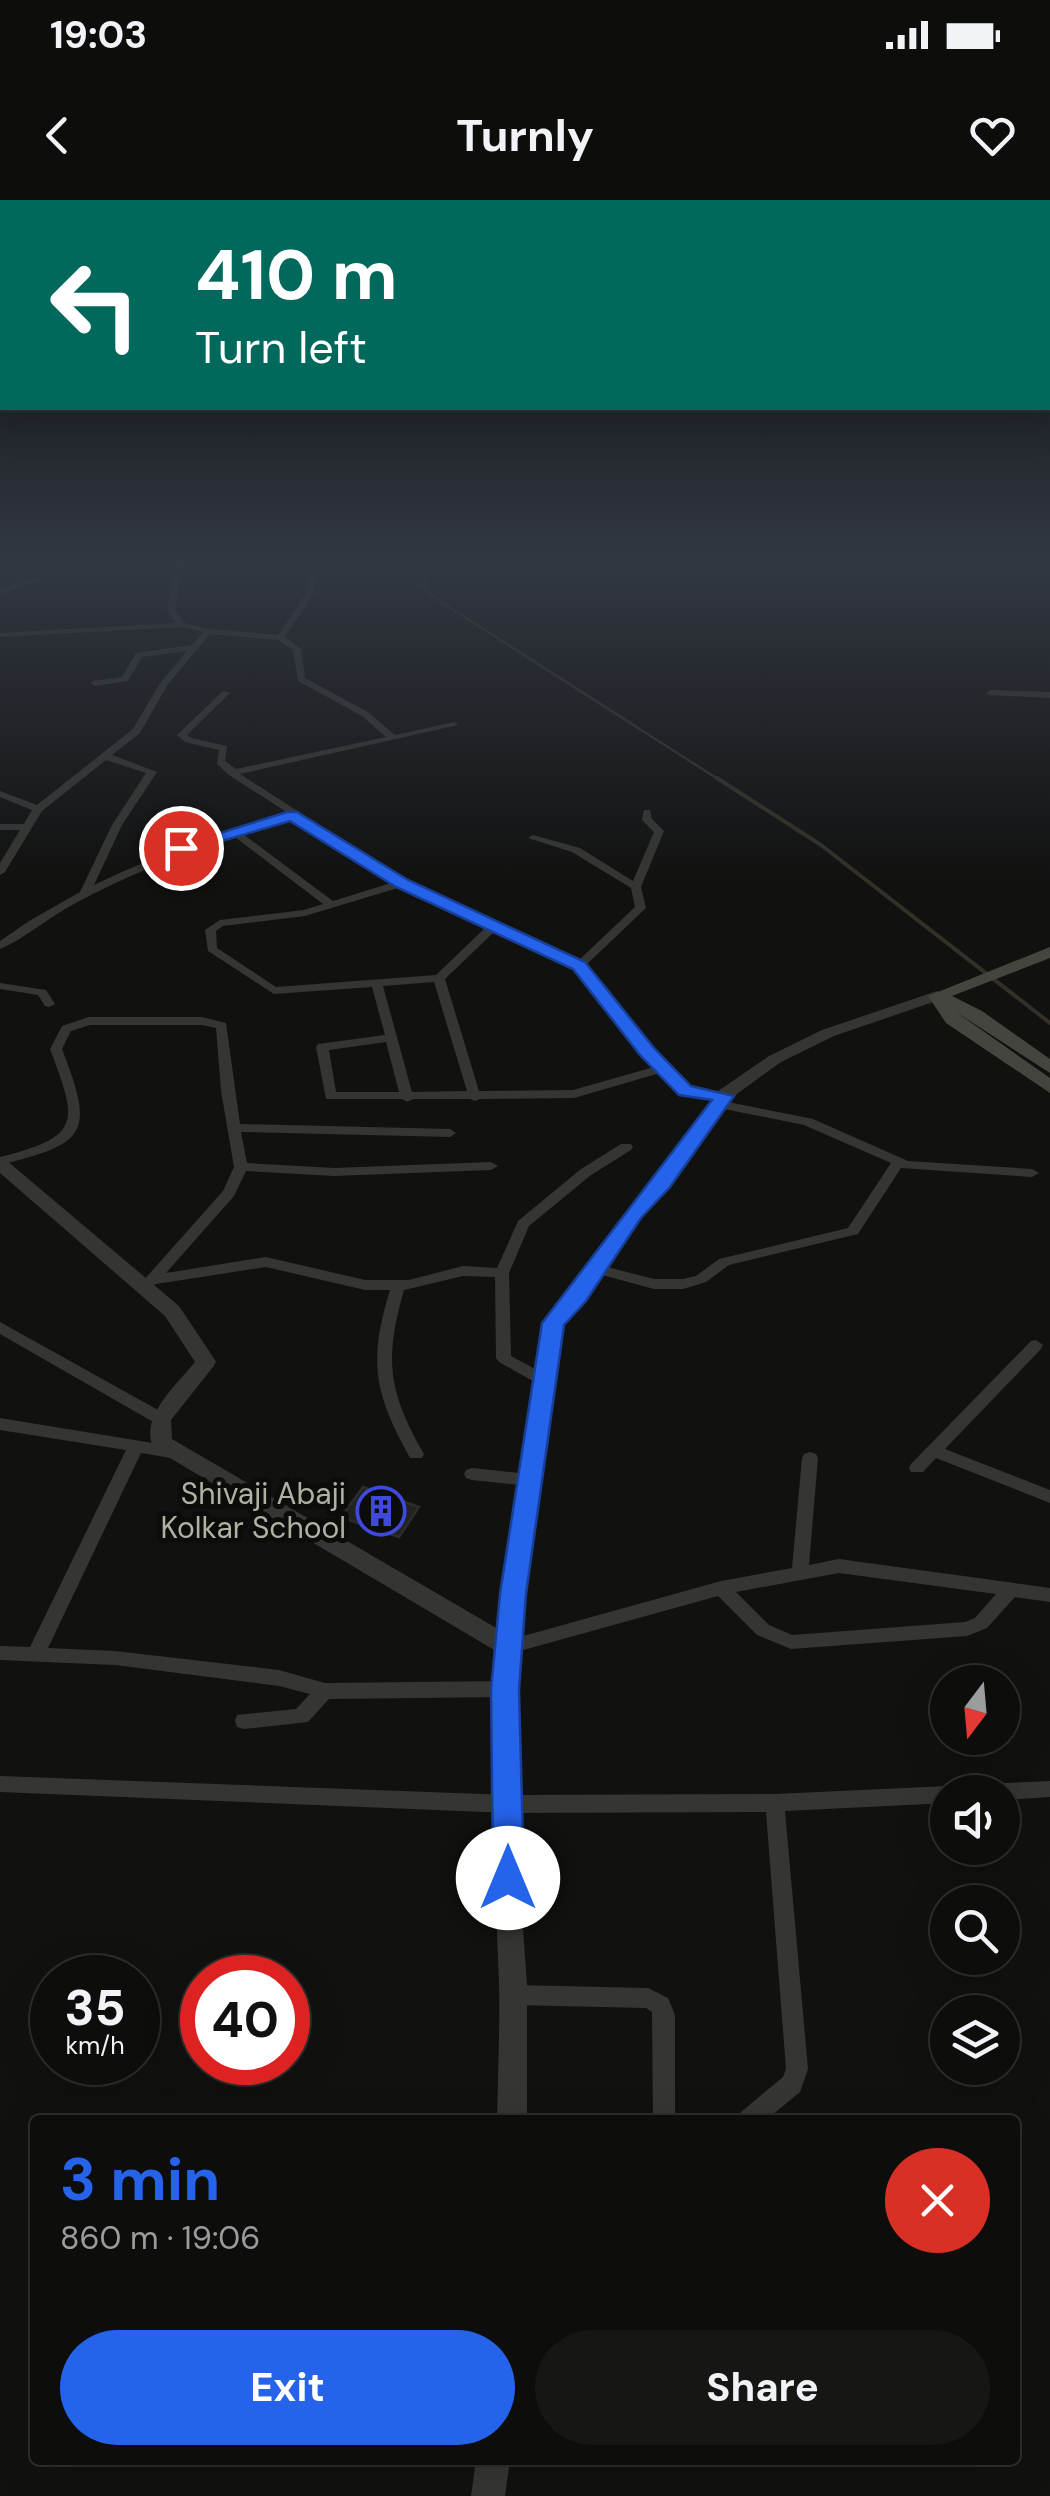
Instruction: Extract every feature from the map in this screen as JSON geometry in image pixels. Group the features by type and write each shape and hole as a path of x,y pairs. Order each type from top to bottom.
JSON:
{"main road":[{"path":"937,996 1050,952"},
{"path":"937,996 976,1015 1050,1068"},
{"path":"937,996 952,1019 1050,1086"}],"street":[{"path":"94,683 126,678 132,667"},
{"path":"0,872 38,808 137,732 164,683 178,667"},
{"path":"299,667 301,679 365,714 392,737"},
{"path":"226,693 182,735 224,748 220,762 292,816 402,883 579,966 663,1068 686,1090 808,1122 898,1162 1032,1173"},
{"path":"991,693 1050,695"},
{"path":"232,771 454,725"},
{"path":"84,895 117,826 152,772 105,756"},
{"path":"0,794 38,808"},
{"path":"636,887 659,831 647,820 647,812"},
{"path":"0,946 84,895 181,848 292,816"},
{"path":"0,827 24,827"},
{"path":"235,832 333,906"},
{"path":"533,838 576,850 636,887 642,900 635,917 579,966"},
{"path":"402,883 333,906 220,923 210,930 212,949 274,991 438,978 494,925"},
{"path":"438,978 475,1097"},
{"path":"376,983 407,1098"},
{"path":"0,986 42,992 50,1004"},
{"path":"512,2115 505,1690 553,1323 721,1100 775,1060 828,1033 937,996"},
{"path":"0,1162 50,1147 72,1130 77,1102 56,1049 66,1030 89,1020 222,1026 241,1167 229,1193 149,1284"},
{"path":"391,1038 322,1047 330,1096 574,1094 663,1068"},
{"path":"234,1128 450,1134"},
{"path":"544,1380 504,1358 502,1273 523,1224 586,1172 626,1147"},
{"path":"0,1162 149,1284 172,1310 206,1362 160,1419 161,1443 509,1647 722,1588 839,1566 1050,1595"},
{"path":"596,1269 654,1284 683,1284 724,1262 853,1232 898,1162"},
{"path":"241,1167 334,1172 491,1166"},
{"path":"149,1284 266,1262 365,1285 398,1286 463,1271 502,1273"},
{"path":"398,1286 380,1343 388,1399 416,1454"},
{"path":"0,1327 160,1419"},
{"path":"917,1468 1036,1345"},
{"path":"0,1424 171,1452"},
{"path":"35,1656 136,1446"},
{"path":"933,1451 1050,1497"},
{"path":"800,1573 810,1458"},
{"path":"472,1474 530,1480"},
{"path":"722,1588 763,1630 790,1642 966,1630 981,1623 1012,1590"},
{"path":"0,1654 115,1658 279,1678 325,1691 505,1690"},
{"path":"244,1720 301,1716 325,1691"},
{"path":"0,1784 509,1804 776,1802 930,1795"},
{"path":"1020,1791 1050,1790"},
{"path":"755,2115 792,2084 797,2069 776,1802"},
{"path":"513,1996 648,1998 660,2005 664,2015 664,2115"},
{"path":"488,2496 492,2465"}],"building":[{"name":"Shivaji Abaji Kolkar School","path":"363,1487 419,1507 399,1537 384,1532 388,1525 363,1516 358,1523 341,1517"}],"waterway":[{"path":"543,667 721,781"},
{"path":"717,778 821,845 1050,1023"}],"place":[{"name":"Shivaji Abaji Kolkar School","path":"381,1511"}],"route":[{"path":"181,848 292,816 402,883 579,966 647,1052 686,1090 724,1096 663,1183 634,1214 578,1296 553,1323 513,1594 505,1690 508,1878"}]}
